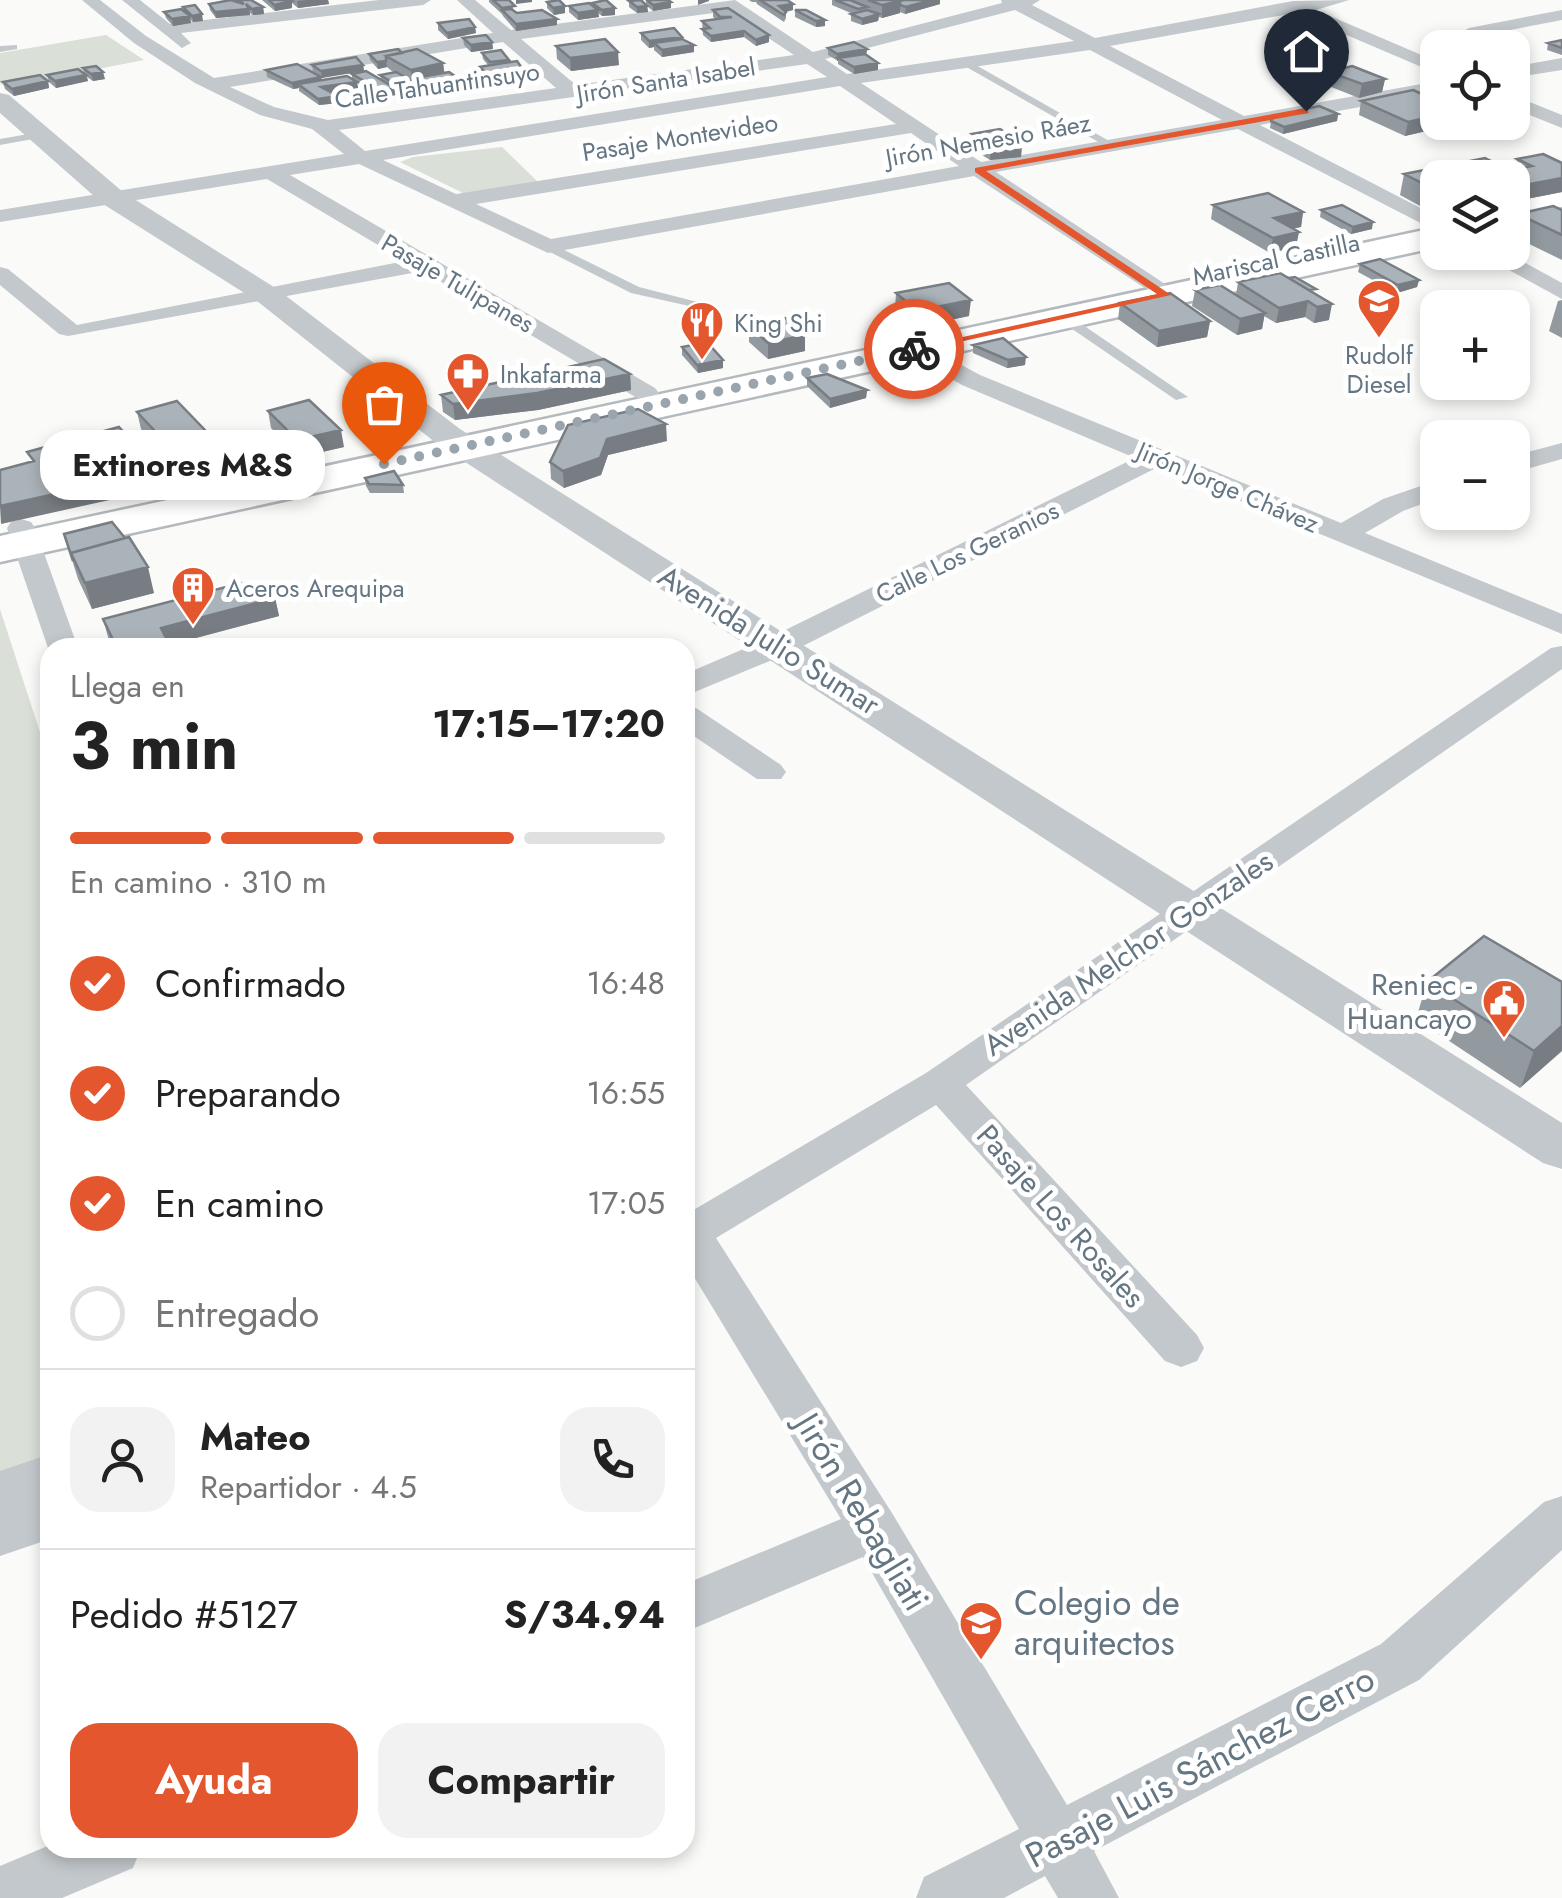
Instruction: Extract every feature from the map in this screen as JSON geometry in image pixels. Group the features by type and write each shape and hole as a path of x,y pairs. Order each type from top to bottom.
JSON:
{"highway":[{"path":"1530,204 1562,198"},
{"path":"1530,217 1562,210"},
{"name":"Mariscal Castilla","path":"456,441 1420,232"},
{"name":"Mariscal Castilla","path":"456,441 646,393 1064,317 1159,290"},
{"path":"12,538 456,441"}],"street":[{"path":"90,0 138,40 214,84 295,122 327,117"},
{"path":"130,0 166,30 208,56 327,117 362,158 548,246"},
{"path":"166,30 423,0"},
{"path":"465,0 565,86"},
{"name":"Calle Tahuantinsuyo","path":"802,52 972,0"},
{"name":"Jirón Santa Isabel","path":"0,216 842,80 1091,44 1287,4 1342,0"},
{"path":"1019,1 1091,44 1420,219"},
{"name":"Calle Tahuantinsuyo","path":"327,117 802,52 1019,1"},
{"path":"214,84 728,2 1159,290"},
{"path":"1287,4 1420,61"},
{"path":"1484,30 1562,15"},
{"path":"1530,70 1562,64"},
{"name":"Jirón Nemesio Ráez","path":"548,246 1420,90"},
{"name":"Avenida Julio Sumar","path":"0,100 113,198 267,295 456,441 1562,1149"},
{"path":"1530,109 1562,122"},
{"name":"Pasaje Montevideo","path":"453,201 914,128"},
{"name":"Pasaje Tulipanes","path":"271,173 646,393"},
{"path":"0,274 78,329 426,264"},
{"path":"1521,270 1562,292"},
{"name":"Jirón Jorge Chávez","path":"906,344 971,380 1562,625"},
{"path":"1530,460 1562,451"},
{"name":"Calle Los Geranios","path":"695,682 778,646 1157,457"},
{"path":"1342,534 1393,504 1420,494"},
{"path":"12,538 58,638"},
{"name":"Avenida Melchor Gonzales","path":"695,1229 940,1083 1562,655"},
{"path":"695,722 769,772"},
{"name":"Pasaje Los Rosales","path":"940,1083 1181,1348"},
{"name":"Jirón Rebagliati","path":"695,1247 874,1529 1090,1898"},
{"path":"0,1492 40,1478"},
{"name":"Pasaje Luis Sánchez Cerro","path":"946,1898 1400,1662 1562,1518"},
{"path":"0,1534 40,1520"},
{"path":"695,1604 874,1529"},
{"path":"0,1895 89,1858"}],"lane":[{"path":"0,49 14,47"},
{"path":"964,62 1112,146"},
{"path":"0,142 40,135"},
{"path":"548,246 635,290 707,306"},
{"path":"1064,317 1180,397"}],"shaded area":[{"path":"106,35 144,60 5,87 0,83 0,53"},
{"path":"502,147 541,185 469,196 400,162 413,157"},
{"path":"0,609 40,732 40,1461 0,1475"}],"building":[{"path":"231,0 244,4 238,0 251,0 263,7 252,9 246,4 249,9 215,12 209,4"},
{"path":"269,0 290,0 292,1 274,5"},
{"path":"493,0 509,0 515,6 502,8"},
{"path":"559,0 565,6 553,8 547,2"},
{"path":"606,0 615,8 602,10 592,3"},
{"path":"641,0 647,6 637,7 629,1"},
{"path":"647,0 668,0 671,2 653,5"},
{"path":"760,0 787,0 793,4 779,6 786,12 784,15"},
{"path":"835,0 850,0 867,7 858,9"},
{"path":"868,0 898,0 900,1 882,5"},
{"path":"899,0 932,0 906,7"},
{"path":"589,3 598,10 578,13 569,6"},
{"path":"195,5 202,14 192,16 183,7"},
{"path":"728,8 769,35 756,40 744,31 711,36 702,29 710,28 702,21 732,17 720,17 713,10"},
{"path":"181,9 190,16 172,19 164,12"},
{"path":"502,10 517,13 542,10 557,19 516,24"},
{"path":"795,10 806,10 825,20 816,21"},
{"path":"867,10 879,14 862,19 851,14"},
{"path":"469,19 475,27 447,33 438,23"},
{"path":"674,28 682,37 649,41 641,33"},
{"path":"486,35 492,42 471,45 463,38"},
{"path":"605,39 618,52 570,58 556,46"},
{"path":"682,39 694,45 662,50 654,43"},
{"path":"854,42 867,49 837,54 828,48"},
{"path":"398,49 402,53 386,56 386,61 377,62 369,54"},
{"path":"417,49 443,63 411,70 386,56"},
{"path":"501,50 509,60 490,62 482,53"},
{"path":"865,54 878,63 854,67 838,58"},
{"path":"356,57 363,65 321,71 312,65"},
{"path":"517,61 522,68 515,72 490,75 479,67"},
{"path":"297,64 321,77 292,83 266,70"},
{"path":"96,66 103,72 91,74 83,68"},
{"path":"1352,66 1385,79 1362,84 1329,72"},
{"path":"78,69 86,75 55,81 47,75"},
{"path":"366,71 395,88 382,91 352,74"},
{"path":"396,72 418,85 400,87 380,75"},
{"path":"449,72 461,80 426,85 415,78"},
{"path":"40,75 48,81 12,89 3,82"},
{"path":"347,76 357,82 321,87 338,96 318,99 298,84"},
{"path":"1413,90 1420,93 1420,119 1408,122 1361,101"},
{"path":"1319,106 1338,114 1284,127 1271,121 1274,116"},
{"path":"1000,129 1022,143 991,146 972,134"},
{"path":"1543,154 1562,163 1562,178 1530,184 1530,160 1517,159"},
{"path":"1420,171 1420,182 1404,174"},
{"path":"1268,193 1303,212 1274,218 1299,232 1273,238 1213,205"},
{"path":"1342,205 1373,222 1353,227 1321,210"},
{"path":"1553,206 1562,210 1562,235 1530,220 1530,211"},
{"path":"1380,259 1419,280 1398,285 1360,264"},
{"path":"1280,273 1332,304 1317,307 1308,301 1279,308 1238,282"},
{"path":"1295,277 1316,289 1309,290 1289,278"},
{"path":"949,283 971,300 917,311 896,293"},
{"path":"1220,285 1265,313 1240,319 1195,290"},
{"path":"1170,293 1210,321 1159,331 1120,303"},
{"path":"785,318 805,335 768,343 749,326"},
{"path":"1003,338 1026,357 1008,360 973,345"},
{"path":"707,342 723,360 697,365 682,347"},
{"path":"604,359 630,374 537,393 453,404 441,395"},
{"path":"827,374 867,390 830,399 807,378"},
{"path":"309,400 341,430 297,440 268,411"},
{"path":"177,401 228,454 185,463 137,412"},
{"path":"638,409 666,424 607,439 600,458 563,471 550,462 568,425"},
{"path":"119,427 160,471 0,506 0,470 34,461 27,452"},
{"path":"394,471 403,485 369,484 365,478"},
{"path":"112,522 125,538 71,553 73,561 64,534"},
{"path":"129,537 148,567 85,583 71,553"},
{"path":"241,583 275,598 161,628 166,638 112,638 103,619"},
{"path":"1484,936 1562,982 1562,1026 1534,1051 1427,982"}],"way so far":[{"path":"384,464 914,349"}],"place":[{"name":"Rudolf Diesel","path":"1379,339"},
{"name":"King Shi","path":"702,361"},
{"name":"Inkafarma","path":"468,412"},
{"name":"Extinores M&S","path":"384,464"},
{"name":"Aceros Arequipa","path":"193,626"},
{"name":"Reniec - Huancayo","path":"1504,1039"},
{"name":"Colegio de arquitectos","path":"981,1661"}],"route":[{"path":"914,349 1166,295 978,170 1306,111"}]}
